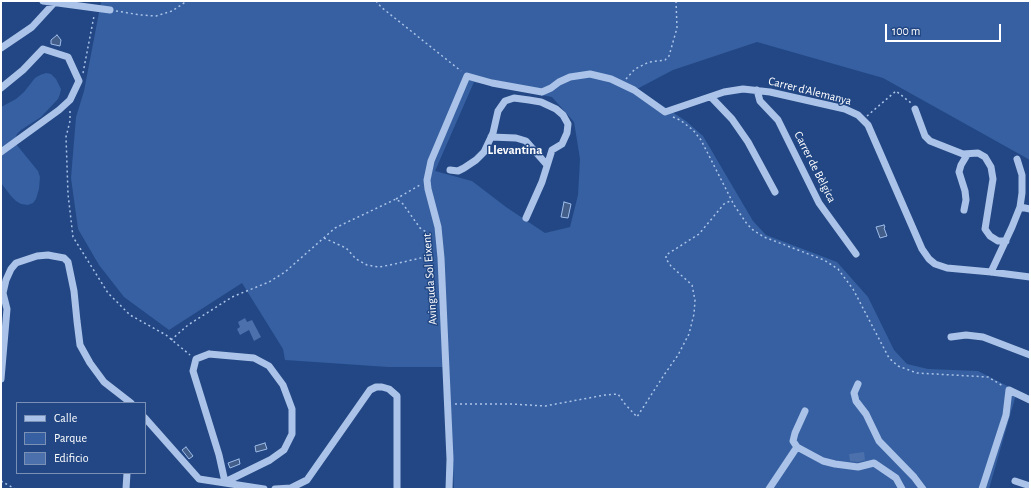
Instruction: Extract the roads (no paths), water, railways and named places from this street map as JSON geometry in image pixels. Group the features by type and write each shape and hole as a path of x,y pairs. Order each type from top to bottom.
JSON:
{"street":[{"path":"43,1 110,10"},
{"path":"1,48 32,27 55,2"},
{"path":"1,88 23,70 44,49 68,57 79,81 70,100 59,110 1,152"},
{"name":"Carrer d'Alemanya","path":"542,92 570,77 590,74 611,79 634,90 665,112 711,97 743,89 757,90 845,109 858,115 868,125 922,249 929,259 935,264 948,268 1030,277"},
{"name":"Avinguda Sol Eixent","path":"449,489 450,459 439,236 428,182 431,161 467,76 492,84 542,92"},
{"name":"Carrer de Bèlgica","path":"757,90 760,100 778,120 820,203 856,254"},
{"path":"541,102 542,92"},
{"path":"711,97 732,119 748,142 775,192"},
{"path":"450,170 458,171 476,160 484,152 491,137 498,111 506,101 514,98 541,102 556,109 563,115 568,124 567,133 562,144 552,150 526,218"},
{"path":"915,109 927,139 963,154 978,152 985,157 992,167 993,179 985,229 990,236 998,241 1006,241"},
{"path":"491,137 516,138 526,141 547,166"},
{"path":"964,210 966,200 965,191 959,172 962,162 967,154"},
{"path":"991,272 1020,208 1022,175 1017,159"},
{"path":"1020,208 1030,209"},
{"path":"1,378 7,309 3,293 6,280 11,269 16,263 37,256 64,258 68,262 74,291 76,321 80,345 90,363 104,382 130,402"},
{"path":"951,337 966,335 983,337 1030,355"},
{"path":"209,354 254,358 269,366 283,386 292,409 292,434 284,450 270,460 225,482 219,455 193,371 196,359 209,354"},
{"path":"858,384 854,393 856,401 866,414 879,441 924,489"},
{"path":"275,489 291,488 307,480 370,390 376,387 389,389 397,396 397,489"},
{"path":"982,489 1006,415 1009,390 1030,400"},
{"path":"805,411 795,433 794,441 797,447 823,461 835,464 858,467 874,463 896,478 902,489"},
{"path":"146,420 199,479 264,489"},
{"path":"769,489 797,447"},
{"path":"126,489 127,474"},
{"path":"1015,481 1030,486"}],"district":[{"name":"Llevantina","path":"515,150"}]}
